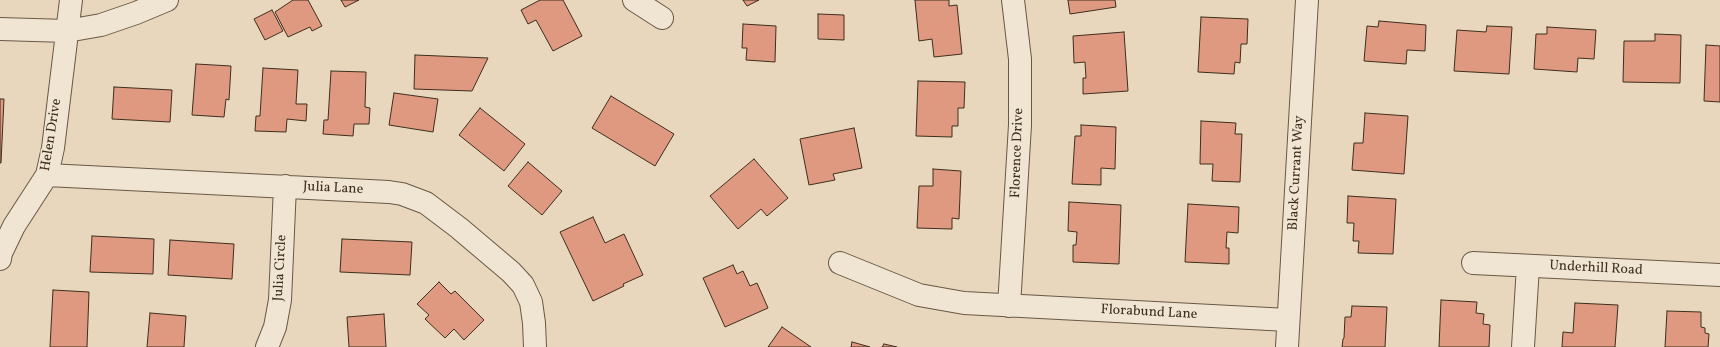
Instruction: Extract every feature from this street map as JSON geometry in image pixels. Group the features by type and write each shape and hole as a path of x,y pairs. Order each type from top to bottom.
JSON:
{"street":[{"name":"Helen Drive","path":"0,259 14,226 47,175 53,148 71,0"},
{"path":"0,29 67,31 101,25 136,13 166,0"},
{"path":"634,0 662,18"},
{"name":"Florence Drive","path":"1010,306 1020,125 1020,59 1013,0"},
{"name":"Black Currant Way","path":"1287,347 1307,0"},
{"name":"Julia Lane","path":"47,175 285,186 402,194 426,203 459,228 511,272 523,286 531,302 535,347"},
{"name":"Julia Circle","path":"267,347 275,327 280,300 285,186"},
{"name":"Florabund Lane","path":"840,263 919,295 964,303 1288,320"},
{"name":"Underhill Road","path":"1473,263 1720,275"},
{"path":"1523,347 1528,266"}],"building":[{"path":"293,0 308,0 322,26 312,31 310,27 288,37 275,12"},
{"path":"341,0 359,0 345,7"},
{"path":"540,0 563,0 582,36 553,51 536,20 528,24 521,10"},
{"path":"743,0 759,0 747,6"},
{"path":"915,0 949,0 949,6 957,5 962,54 934,57 932,39 919,41"},
{"path":"1068,0 1115,0 1116,7 1070,14"},
{"path":"272,10 283,31 265,40 254,19"},
{"path":"818,14 844,15 844,40 818,39"},
{"path":"1201,17 1248,19 1247,44 1241,44 1240,63 1235,62 1234,74 1198,72"},
{"path":"1379,21 1426,25 1425,51 1407,50 1406,64 1364,61 1367,26 1378,27"},
{"path":"743,24 776,26 775,62 746,60 747,48 742,48"},
{"path":"1487,26 1512,27 1509,74 1454,71 1457,30 1486,32"},
{"path":"1547,27 1596,30 1594,59 1578,58 1577,72 1534,69 1536,34 1547,34"},
{"path":"1124,32 1128,91 1083,94 1083,78 1086,78 1085,62 1074,63 1073,36"},
{"path":"1655,34 1681,35 1680,83 1623,82 1624,41 1655,41"},
{"path":"1706,45 1720,46 1720,102 1704,101"},
{"path":"415,55 488,58 472,91 414,89"},
{"path":"196,64 231,66 229,100 226,99 224,117 192,115"},
{"path":"263,68 298,70 296,104 307,104 306,121 287,119 286,132 255,131 256,116 260,116"},
{"path":"331,71 366,72 365,107 370,108 369,124 354,124 353,136 323,134 324,120 328,120"},
{"path":"918,81 965,82 964,108 958,108 958,126 952,126 952,137 916,136"},
{"path":"114,87 172,90 170,122 112,119"},
{"path":"394,93 438,99 433,132 389,125"},
{"path":"611,96 674,134 655,166 592,128"},
{"path":"0,99 4,99 1,163 0,163"},
{"path":"480,108 525,144 504,171 459,135"},
{"path":"1365,113 1408,116 1404,174 1352,170 1354,143 1363,143"},
{"path":"1201,121 1236,123 1235,134 1242,134 1240,182 1212,181 1213,164 1200,164"},
{"path":"1081,125 1116,127 1115,169 1101,168 1101,185 1072,184 1075,136 1081,136"},
{"path":"854,128 862,168 833,174 835,180 809,185 800,139"},
{"path":"754,159 788,198 767,216 761,209 738,229 710,196"},
{"path":"528,162 562,191 542,215 508,186"},
{"path":"933,169 961,171 959,219 952,218 952,229 917,228 919,186 933,186"},
{"path":"1348,196 1396,199 1393,254 1358,253 1359,241 1353,241 1354,223 1347,223"},
{"path":"1069,202 1121,205 1119,264 1073,262 1073,245 1076,245 1077,232 1068,231"},
{"path":"1188,204 1239,207 1238,233 1227,232 1226,248 1229,248 1229,264 1185,262"},
{"path":"593,217 605,243 624,234 643,275 623,284 624,286 593,301 560,232"},
{"path":"92,236 154,239 153,274 90,272"},
{"path":"342,239 412,242 410,275 340,272"},
{"path":"170,240 234,244 232,279 168,275"},
{"path":"733,265 737,274 743,271 750,286 757,283 768,308 725,327 703,278"},
{"path":"439,282 451,294 455,291 484,320 464,340 454,329 445,338 425,319 429,315 417,304"},
{"path":"53,290 89,292 87,347 50,347"},
{"path":"1441,300 1477,302 1476,313 1484,314 1483,324 1490,325 1489,347 1439,347"},
{"path":"1575,303 1618,305 1615,347 1562,347 1563,332 1573,333"},
{"path":"1352,306 1387,307 1385,347 1342,347 1345,317 1351,317"},
{"path":"1667,311 1701,312 1701,327 1705,328 1705,333 1709,334 1708,347 1665,347"},
{"path":"150,313 186,316 184,347 147,347"},
{"path":"384,314 386,347 349,347 347,317"},
{"path":"782,327 811,347 768,347"},
{"path":"852,342 870,347 851,347"},
{"path":"884,344 897,347 882,347"}]}
